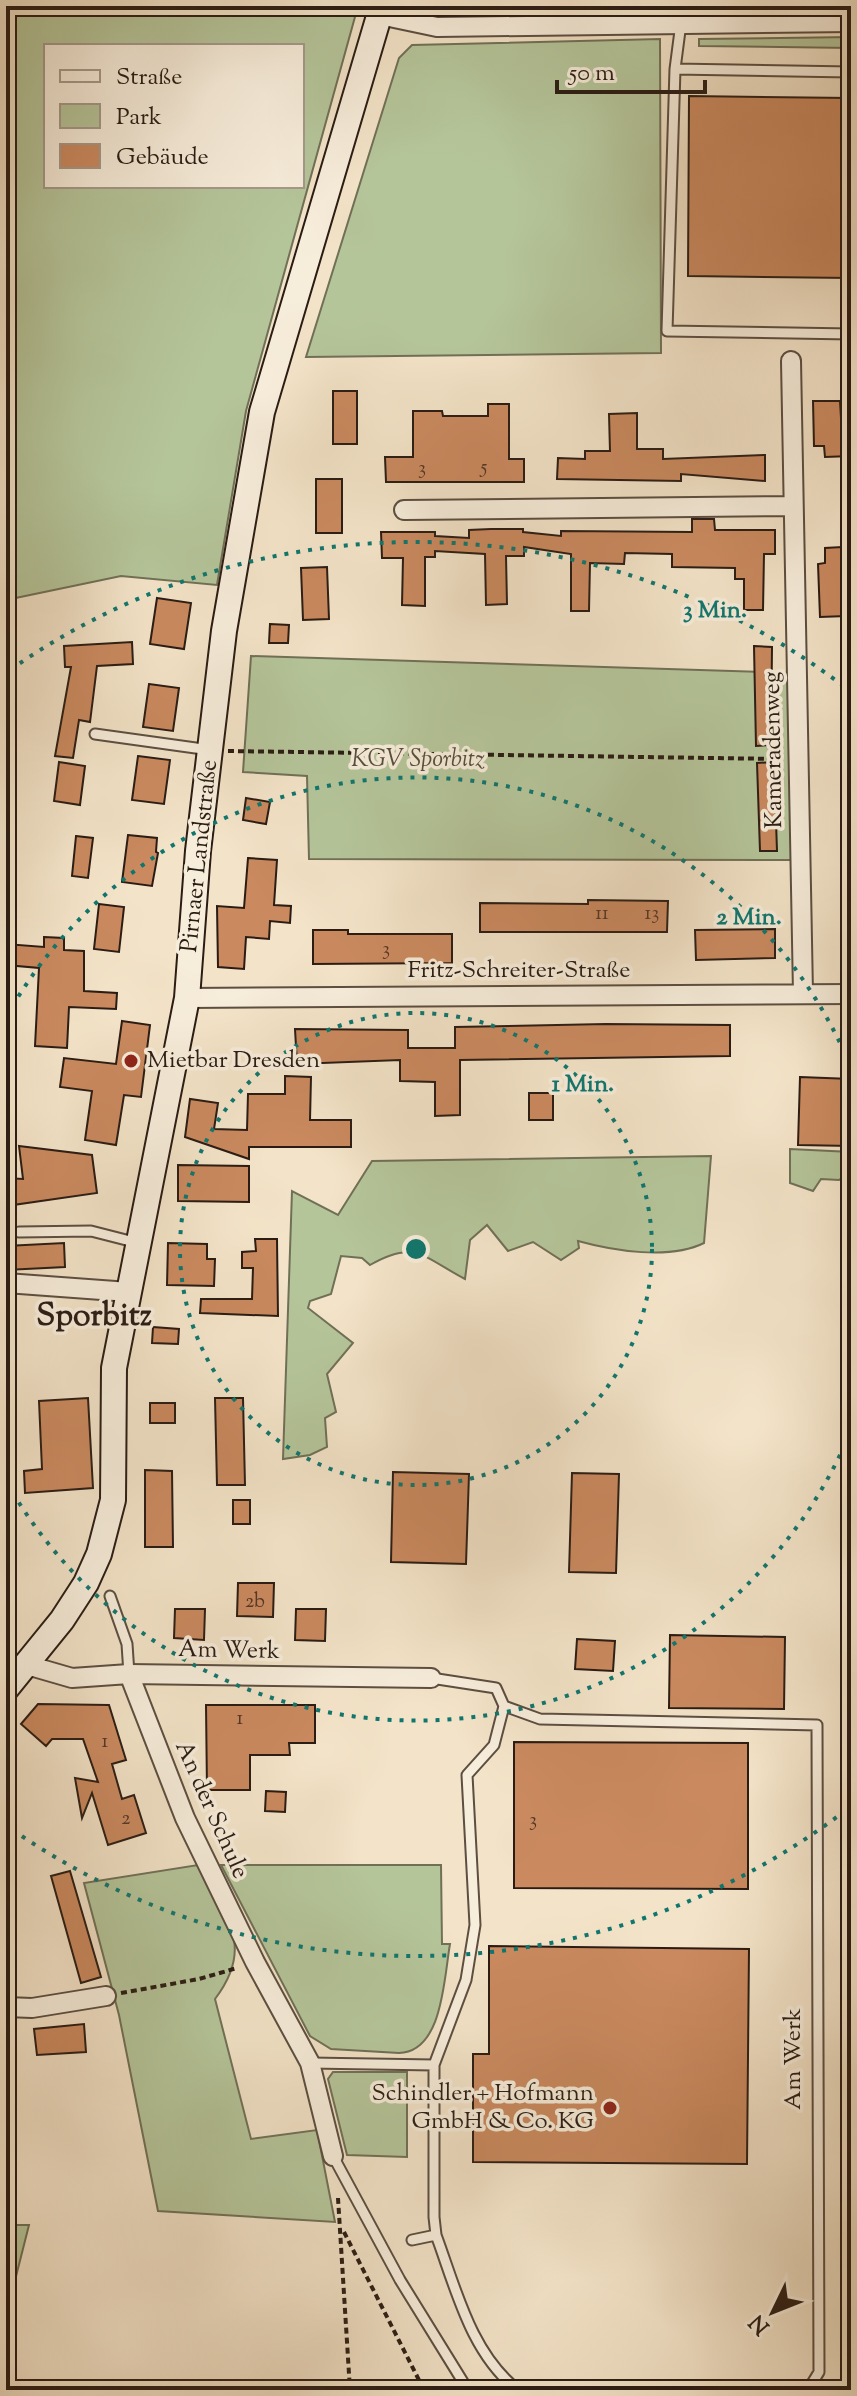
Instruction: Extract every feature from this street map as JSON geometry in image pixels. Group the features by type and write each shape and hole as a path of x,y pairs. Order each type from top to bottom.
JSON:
{"street":[{"path":"381,10 437,27 851,22"},
{"name":"Pirnaer Landstraße","path":"6,1689 62,1620 99,1554 113,1500 114,1368 187,998 224,631 262,412 381,10"},
{"name":"Kameradenweg","path":"791,361 803,993"},
{"path":"404,510 792,506"},
{"name":"Fritz-Schreiter-Straße","path":"187,998 851,994"},
{"path":"6,1283 129,1292"},
{"name":"Am Werk","path":"27,1665 72,1678 129,1674 431,1678"},
{"name":"An der Schule","path":"129,1674 185,1818 255,1962"},
{"path":"255,1962 310,2063 333,2156"},
{"path":"6,2007 32,2008 106,1996"}],"lane":[{"path":"681,22 675,69 667,331 851,334"},
{"path":"675,69 851,72"},
{"path":"95,734 210,750"},
{"path":"19,1232 91,1231 138,1243"},
{"path":"110,1596 127,1644 129,1674"},
{"path":"431,1678 496,1688 504,1706 494,1745 467,1775 475,1925 466,1980 434,2065 436,2235 483,2354 500,2376 518,2390"},
{"name":"Am Werk","path":"504,1706 540,1719 817,1725 819,2372 808,2390"},
{"path":"310,2063 434,2065"},
{"path":"333,2156 400,2280 468,2390"},
{"path":"412,2240 436,2235"}],"path":[{"path":"210,750 798,759"},
{"path":"106,1996 199,1979 255,1962"},
{"path":"333,2156 343,2230 350,2390"},
{"path":"343,2230 424,2390"}],"green space":[{"path":"6,6 358,6 246,411 217,585 121,576 6,600"},
{"path":"508,6 851,6 851,8 508,14"},
{"path":"851,37 851,48 699,46 699,39"},
{"path":"660,39 661,353 306,357 399,58 412,45"},
{"name":"KGV Sporbitz","path":"251,656 793,673 795,860 309,859 307,776 243,772"},
{"path":"790,1149 851,1152 851,1171 839,1180 821,1179 813,1191 790,1183"},
{"path":"711,1156 704,1243 690,1248 642,1252 578,1241 579,1248 561,1260 533,1242 508,1251 487,1225 470,1240 465,1279 428,1258 409,1252 385,1257 370,1265 362,1258 341,1256 331,1294 310,1301 308,1308 353,1343 327,1374 336,1412 325,1418 327,1447 310,1455 283,1459 292,1191 338,1215 372,1161"},
{"path":"198,1865 232,1931 235,1947 233,1963 215,1999 251,2139 317,2130 335,2222 158,2211 119,2015 84,1883"},
{"path":"221,1865 441,1865 442,1944 450,1944 439,2010 425,2040 414,2049 399,2053 331,2049 310,2036"},
{"path":"333,2072 407,2072 407,2157 347,2155 328,2079"},
{"path":"6,2225 29,2225 6,2316"}],"building":[{"path":"689,96 851,98 851,278 688,276"},
{"path":"333,391 357,391 357,444 333,444"},
{"path":"813,401 840,401 841,418 851,417 851,456 825,457 824,446 814,446"},
{"path":"488,404 509,404 509,459 524,459 524,482 386,482 385,457 413,457 413,411 442,411 443,416 488,416"},
{"path":"637,413 637,449 663,449 663,459 765,455 765,481 681,474 681,481 557,479 558,458 585,459 585,451 610,451 609,414"},
{"path":"316,479 342,479 342,533 316,533"},
{"path":"692,519 714,519 715,530 775,530 775,554 764,554 763,610 744,610 744,579 735,579 735,568 672,567 672,554 625,553 624,564 590,563 589,611 571,611 571,554 524,547 524,556 506,556 507,604 486,605 485,554 435,551 435,557 425,557 425,606 402,605 403,558 382,558 381,532 435,532 435,536 469,538 469,530 491,529 523,529 523,532 561,536 561,531 692,532"},
{"path":"842,547 846,616 820,617 818,564 825,563 825,548"},
{"path":"327,567 329,619 303,620 301,568"},
{"path":"157,598 191,603 184,649 150,644"},
{"path":"270,624 289,625 288,643 269,643"},
{"path":"132,642 133,664 97,666 90,722 79,720 73,758 55,756 71,667 65,667 64,646"},
{"path":"754,646 772,647 771,745 756,746"},
{"path":"149,684 179,688 173,731 143,727"},
{"path":"138,756 170,760 164,804 132,800"},
{"path":"59,762 85,766 80,805 54,801"},
{"path":"774,762 777,851 760,851 757,763"},
{"path":"246,798 270,802 266,824 243,820"},
{"path":"128,835 157,838 158,853 152,886 122,882"},
{"path":"76,836 93,838 88,878 72,876"},
{"path":"248,858 277,860 274,905 291,906 290,923 270,921 269,939 246,937 244,969 218,967 217,906 244,908"},
{"path":"588,900 668,901 667,932 480,932 480,903 588,904"},
{"path":"99,904 124,907 119,952 94,949"},
{"path":"775,929 775,958 696,960 695,930"},
{"path":"313,930 348,930 348,934 452,934 452,963 313,964"},
{"path":"44,937 64,938 64,950 84,951 84,991 117,993 116,1009 69,1007 67,1048 35,1046 39,968 6,965 6,944 44,947"},
{"name":"Mietbar Dresden","path":"122,1021 150,1025 141,1097 124,1095 116,1145 85,1140 92,1091 60,1087 64,1058 116,1064"},
{"path":"730,1025 730,1056 460,1060 460,1115 435,1116 435,1082 400,1081 400,1060 297,1064 295,1029 408,1030 408,1048 455,1048 455,1027"},
{"path":"285,1076 311,1077 310,1120 351,1120 351,1147 249,1147 249,1159 185,1137 190,1099 218,1103 214,1129 247,1130 248,1094 285,1094"},
{"path":"800,1077 851,1079 851,1146 798,1145"},
{"path":"529,1093 553,1093 553,1120 529,1120"},
{"path":"19,1146 92,1155 97,1193 6,1206 6,1178 23,1179"},
{"path":"178,1165 249,1166 249,1202 178,1201"},
{"path":"255,1239 277,1239 278,1316 200,1313 201,1299 252,1299 253,1268 242,1268 242,1252 256,1251"},
{"path":"64,1243 65,1267 6,1270 6,1246"},
{"path":"168,1243 207,1244 207,1259 215,1259 214,1286 167,1285"},
{"path":"153,1327 179,1329 178,1344 152,1343"},
{"path":"88,1398 93,1488 25,1493 24,1471 42,1469 39,1401"},
{"path":"215,1398 243,1398 245,1485 217,1485"},
{"path":"150,1403 175,1403 175,1423 150,1423"},
{"path":"145,1470 172,1471 173,1547 145,1547"},
{"path":"393,1472 469,1474 466,1564 391,1562"},
{"path":"572,1473 619,1474 616,1573 569,1572"},
{"path":"233,1500 250,1500 250,1524 233,1524"},
{"path":"238,1583 274,1583 273,1617 237,1616"},
{"path":"175,1609 205,1609 204,1640 174,1638"},
{"path":"296,1609 326,1609 325,1641 295,1640"},
{"path":"670,1635 785,1637 784,1709 669,1708"},
{"path":"577,1639 615,1641 613,1671 575,1669"},
{"path":"38,1704 109,1705 126,1760 112,1764 122,1799 134,1795 146,1833 108,1845 92,1793 82,1818 75,1778 98,1782 83,1739 52,1739 46,1746 21,1724"},
{"path":"206,1705 315,1705 315,1743 289,1743 290,1755 250,1755 250,1790 207,1790"},
{"path":"514,1742 748,1743 748,1889 514,1888"},
{"path":"266,1791 286,1792 285,1812 265,1811"},
{"path":"70,1871 101,1977 81,1983 51,1876"},
{"name":"Schindler + Hofmann GmbH & Co. KG","path":"489,1946 749,1949 747,2164 473,2162 473,2054 489,2054"},
{"path":"84,2024 86,2052 37,2055 34,2029"}],"place":[{"name":"Mietbar Dresden","path":"131,1061"},
{"name":"Schindler + Hofmann GmbH & Co. KG","path":"610,2108"}],"district":[{"name":"Sporbitz","path":"94,1317"}]}
